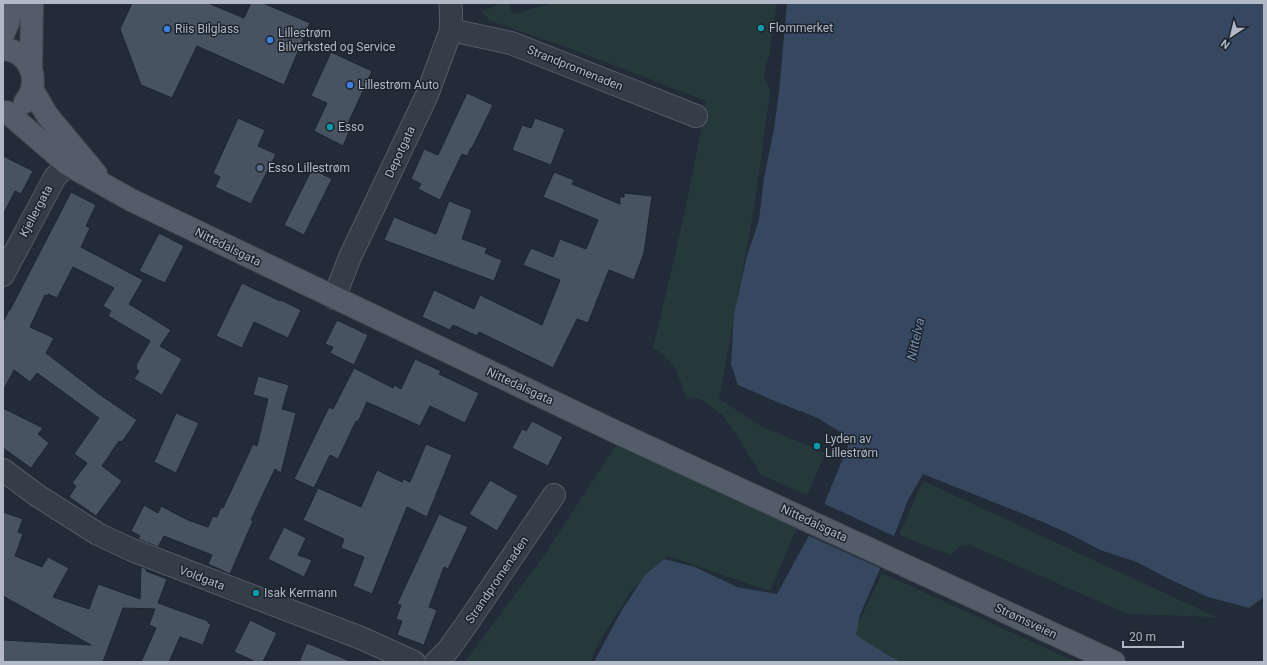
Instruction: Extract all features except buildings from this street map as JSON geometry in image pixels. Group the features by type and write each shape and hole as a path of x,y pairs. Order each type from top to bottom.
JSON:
{"main road":[{"path":"3,35 8,23 12,3"},
{"path":"5,112 15,109 23,104 28,98 32,80 32,3"},
{"name":"Nittedalsgata","path":"3,49 14,51 28,62 32,80 47,115 73,159"},
{"name":"Nittedalsgata","path":"5,112 73,159 105,186 200,234 616,432 938,581"},
{"name":"Strømsveien","path":"938,581 1114,662"}],"street":[{"name":"Depotgata","path":"334,298 350,257 427,95 451,30 450,3"},
{"name":"Strandpromenaden","path":"451,30 511,43 696,116"},
{"name":"Kjellergata","path":"3,275 55,176 73,159"},
{"name":"Voldgata","path":"3,470 38,496 98,534 132,550 361,638 414,662"},
{"name":"Strandpromenaden","path":"436,662 448,650 466,625 554,495"}],"green space":[{"path":"502,3 508,3 513,14 554,3 777,3 764,75 770,93 753,215 719,399 761,426 825,453 807,495 761,475 733,429 722,415 701,399 686,397 675,368 667,358 653,348 682,225 706,101 580,52 491,21 481,12"},
{"path":"621,438 799,523 770,591 668,556 631,591 596,647 591,662 465,662 543,557"},
{"path":"923,481 1216,617 1128,614 970,545 959,547 951,555 899,535"},
{"path":"882,573 1076,662 890,662 849,643"}],"water":[{"name":"Nittelva","path":"787,3 1264,3 1264,597 1249,608 1208,597 1137,562 1100,550 1068,533 1031,517 923,474 908,500 860,615 856,635 889,656 902,662 594,662 622,610 645,575 664,559 695,567 737,587 777,594 818,519 851,439 818,418 738,385 731,364 734,314 747,256 759,220 764,178 774,129"}],"pier":[{"path":"823,503 896,537 882,569 807,535"}],"place":[{"name":"Flommerket","path":"761,28"},
{"name":"Riis Bilglass","path":"167,29"},
{"name":"Lillestrøm Bilverksted og Service","path":"270,40"},
{"name":"Lillestrøm Auto","path":"350,85"},
{"name":"Esso","path":"330,127"},
{"name":"Esso Lillestrøm","path":"260,168"},
{"name":"Lyden av Lillestrøm","path":"817,446"},
{"name":"Isak Kermann","path":"256,593"}]}
